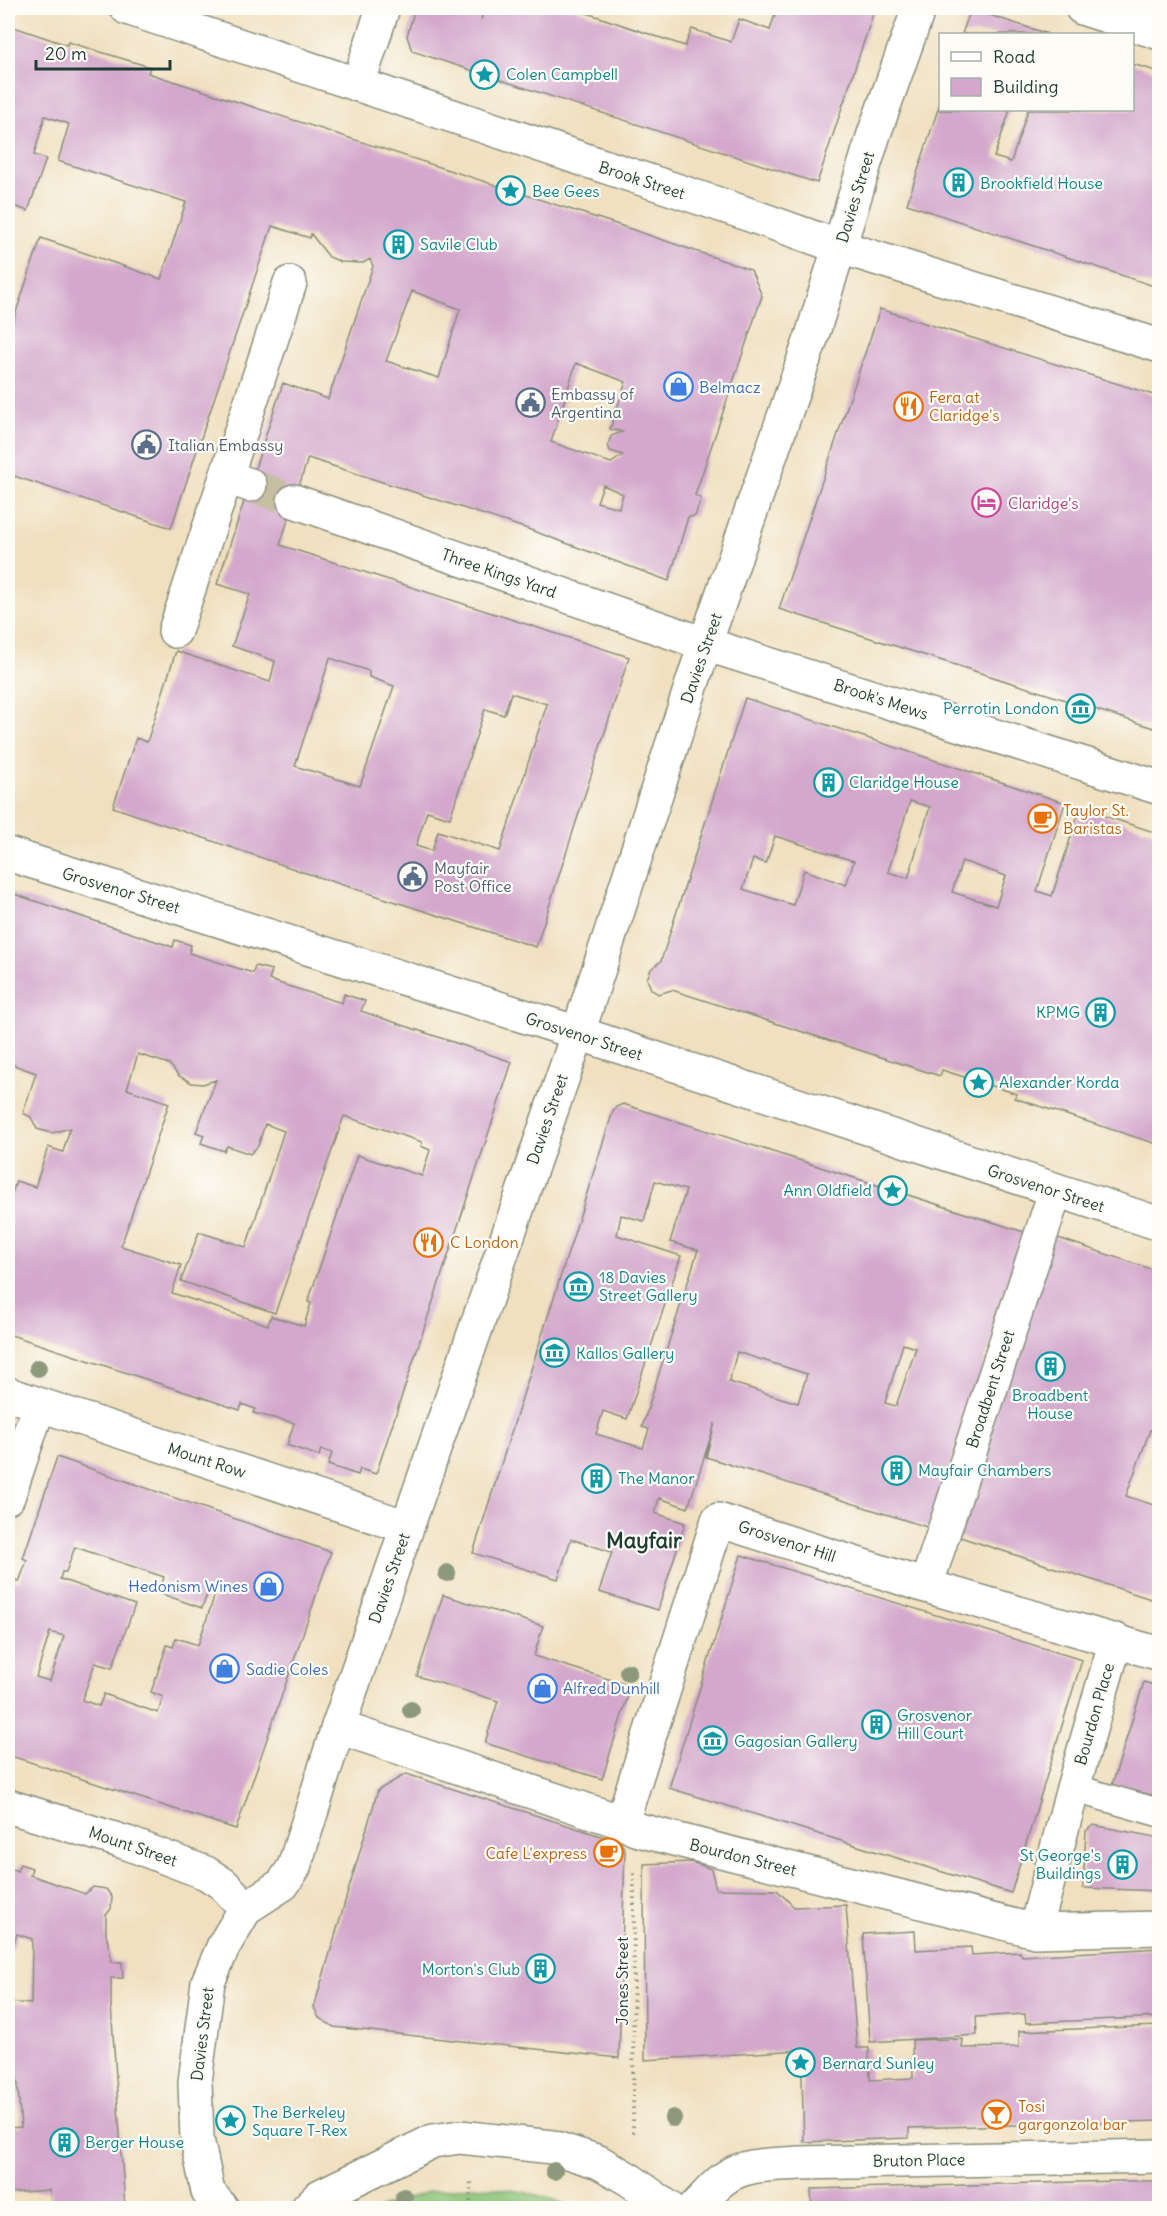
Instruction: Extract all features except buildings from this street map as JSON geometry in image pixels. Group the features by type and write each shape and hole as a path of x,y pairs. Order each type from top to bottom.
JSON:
{"street":[{"path":"358,85 383,8"},
{"name":"Davies Street","path":"222,2208 207,2192 197,2139 195,2082 208,1982 224,1945 246,1908 283,1884 294,1867 338,1727 406,1527 578,1034 705,644 812,339 874,134 919,8"},
{"path":"1082,8 1160,33"},
{"name":"Brook Street","path":"146,11 358,85 736,210 840,248 1160,346"},
{"path":"175,631 238,481 290,283"},
{"name":"Three Kings Yard","path":"294,501 705,644"},
{"name":"Brook's Mews","path":"705,644 1160,788"},
{"name":"Grosvenor Street","path":"8,854 578,1034 1055,1192 1160,1224"},
{"name":"Broadbent Street","path":"926,1586 1055,1192"},
{"name":"Mount Row","path":"8,1395 406,1527"},
{"path":"8,1497 39,1405"},
{"name":"Grosvenor Hill","path":"629,1826 718,1520 926,1586 1160,1654"},
{"name":"Bourdon Place","path":"1035,1931 1073,1788 1116,1641"},
{"name":"Bourdon Street","path":"338,1727 629,1826 1035,1931 1160,1928"},
{"name":"Bourdon Place","path":"1073,1788 1160,1813"},
{"name":"Mount Street","path":"8,1806 127,1843 206,1873 223,1884 246,1908"},
{"path":"308,2208 320,2196 415,2149 433,2141 460,2137 552,2147 599,2162 630,2180 669,2208"},
{"name":"Bruton Place","path":"694,2208 724,2178 742,2169 761,2166 811,2162 1160,2156"}],"path":[{"name":"Jones Street","path":"629,1826 633,2133"},
{"path":"470,2208 471,2179"}],"green space":[{"path":"472,2186 537,2195 574,2208 380,2208 427,2192"}],"tunnel":[{"path":"250,485 294,501"}],"place":[{"name":"Colen Campbell","path":"485,74"},
{"name":"Brookfield House","path":"959,183"},
{"name":"Bee Gees","path":"511,191"},
{"name":"Savile Club","path":"399,244"},
{"name":"Belmacz","path":"678,387"},
{"name":"Embassy of Argentina","path":"530,403"},
{"name":"Fera at Claridge's","path":"908,406"},
{"name":"Italian Embassy","path":"147,445"},
{"name":"Claridge's","path":"987,503"},
{"name":"Perrotin London","path":"1080,708"},
{"name":"Claridge House","path":"828,782"},
{"name":"Taylor St. Baristas","path":"1042,819"},
{"name":"Mayfair Post Office","path":"413,877"},
{"name":"KPMG","path":"1101,1012"},
{"name":"Alexander Korda","path":"978,1082"},
{"name":"Ann Oldfield","path":"893,1190"},
{"name":"C London","path":"429,1242"},
{"name":"18 Davies Street Gallery","path":"578,1286"},
{"name":"Kallos Gallery","path":"555,1353"},
{"name":"Broadbent House","path":"1050,1367"},
{"name":"Mayfair Chambers","path":"897,1470"},
{"name":"The Manor","path":"597,1478"},
{"name":"Hedonism Wines","path":"269,1586"},
{"name":"Sadie Coles","path":"225,1669"},
{"name":"Alfred Dunhill","path":"542,1688"},
{"name":"Grosvenor Hill Court","path":"876,1724"},
{"name":"Gagosian Gallery","path":"713,1741"},
{"name":"Cafe L'express","path":"608,1853"},
{"name":"St George's Buildings","path":"1122,1864"},
{"name":"Morton's Club","path":"541,1969"},
{"name":"Bernard Sunley","path":"801,2063"},
{"name":"Tosi gargonzola bar","path":"997,2115"},
{"name":"The Berkeley Square T-Rex","path":"231,2121"},
{"name":"Berger House","path":"64,2142"}],"district":[{"name":"Mayfair","path":"644,1540"}]}
